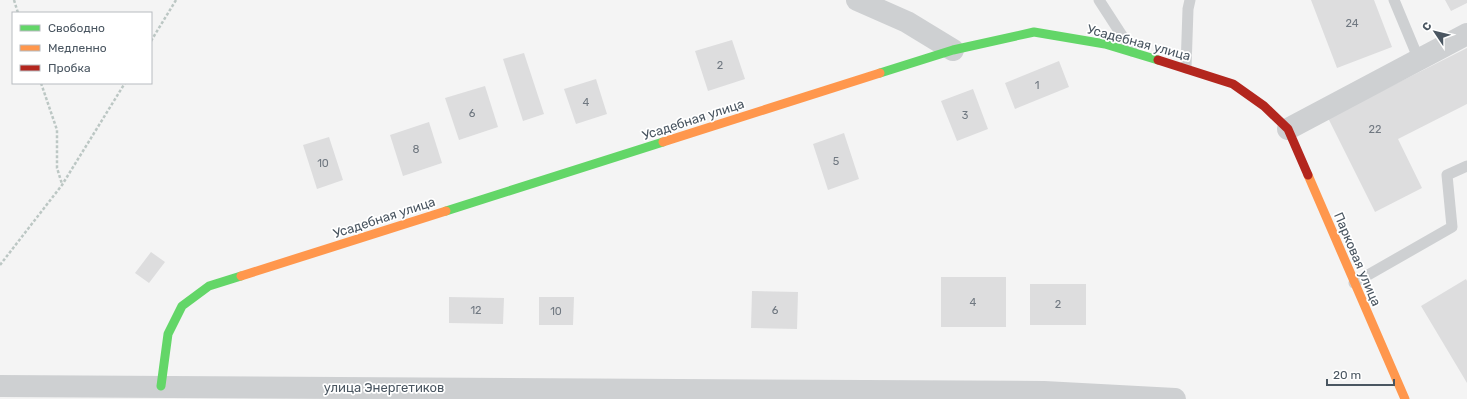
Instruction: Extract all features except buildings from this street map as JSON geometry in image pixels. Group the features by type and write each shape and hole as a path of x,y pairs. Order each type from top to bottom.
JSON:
{"street":[{"path":"857,0 907,22 953,50"},
{"name":"Усадебная улица","path":"161,386 168,334 182,306 209,286 953,50 1034,32 1105,44 1186,68 1233,84 1264,106 1288,129"},
{"path":"1288,129 1467,34"},
{"name":"Парковая улица","path":"1288,129 1405,399"},
{"name":"улица Энергетиков","path":"0,386 1044,392 1175,399"}],"lane":[{"path":"1099,0 1133,53"},
{"path":"1186,68 1188,9 1190,0"},
{"path":"1394,0 1419,60"},
{"path":"1354,283 1452,227 1447,175 1467,166"}],"path":[{"path":"14,0 18,12"},
{"path":"152,39 176,0"},
{"path":"41,84 57,130 57,168 62,185"},
{"path":"0,265 62,185 124,84"}],"traffic: fast":[{"path":"880,73 953,50 1034,32 1105,44 1158,60"},
{"path":"446,211 663,142"},
{"path":"161,386 168,334 182,306 209,286 241,276"}],"traffic: slow":[{"path":"663,142 880,73"},
{"path":"1308,175 1405,399"},
{"path":"241,276 446,211"}],"traffic: jam":[{"path":"1158,60 1233,84 1264,106 1288,129 1308,175"}]}
